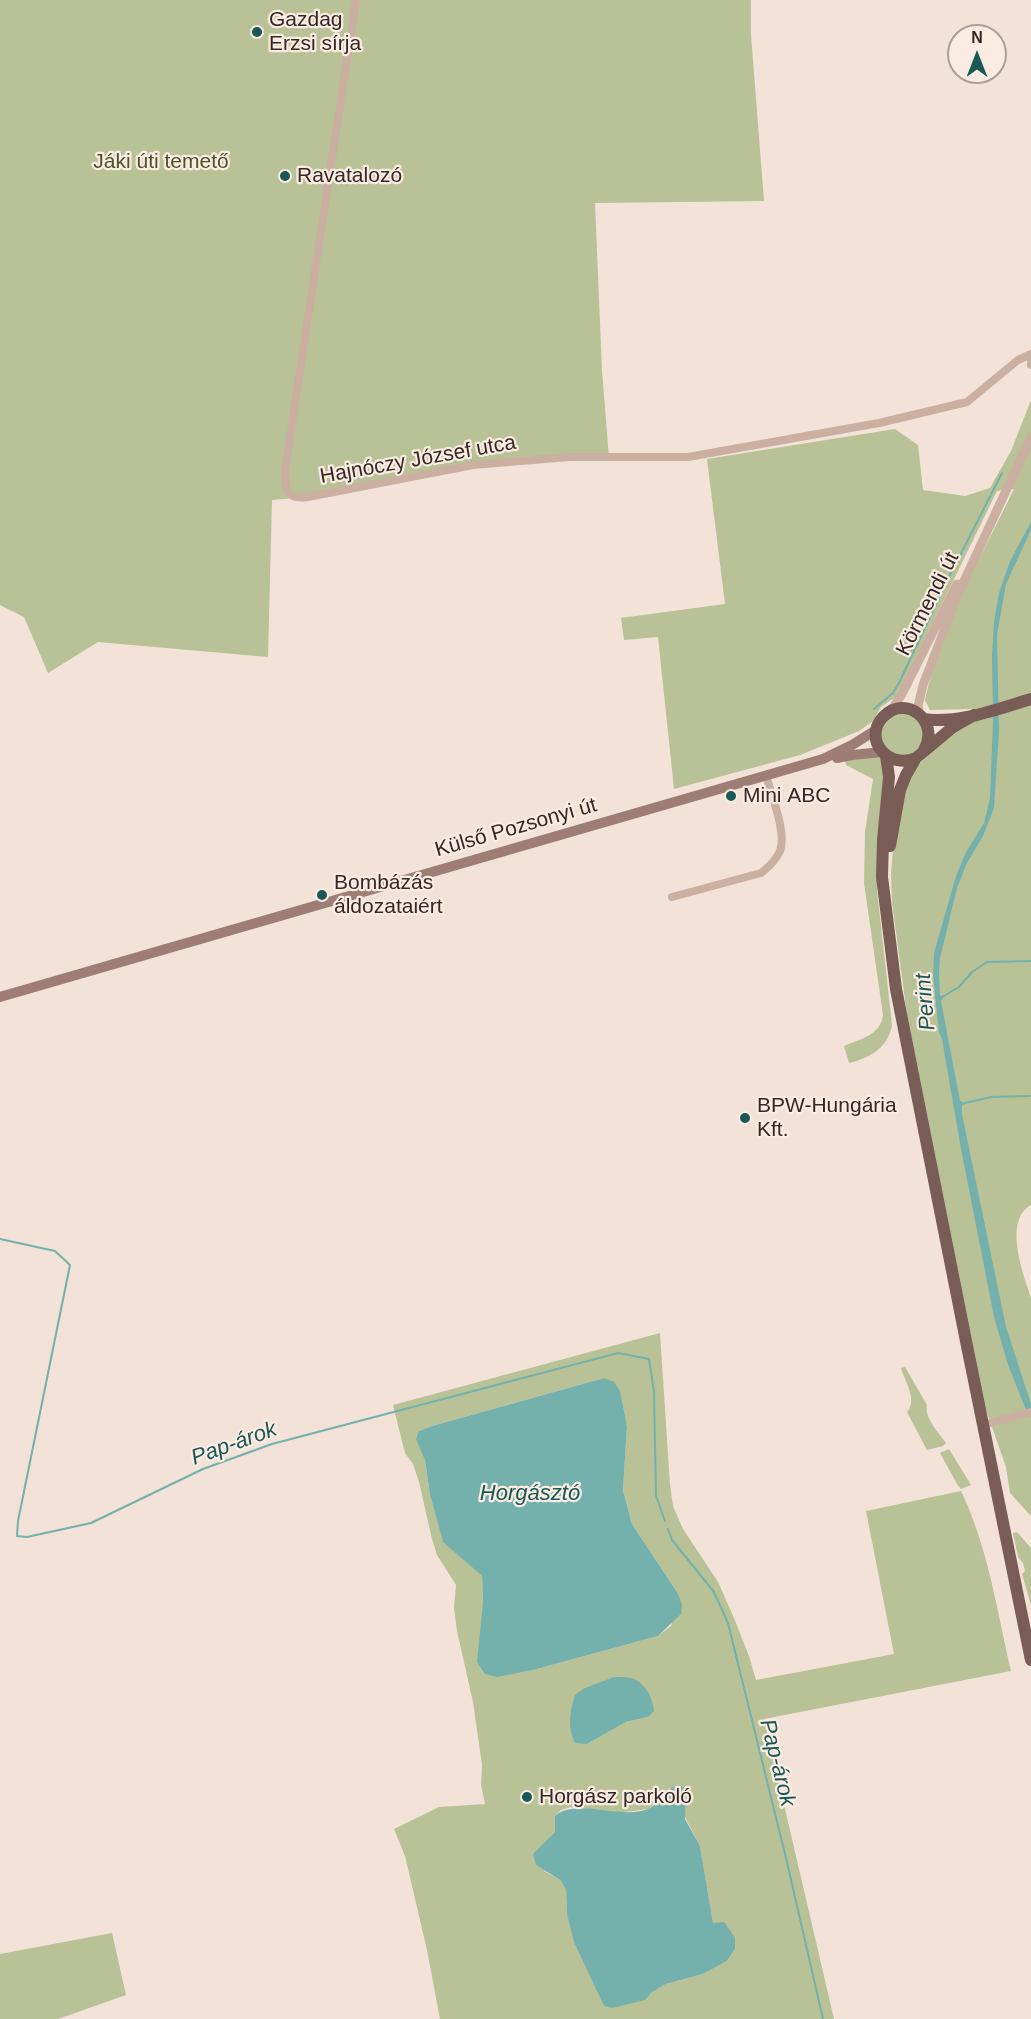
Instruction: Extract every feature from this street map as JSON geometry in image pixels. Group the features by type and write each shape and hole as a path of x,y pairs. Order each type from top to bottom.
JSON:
{"main road":[{"path":"1030,699 974,715 940,721 903,709 890,712 879,722 876,740 884,754 889,777 882,870 898,1000 1031,1660"},
{"path":"801,765 852,754 884,754 900,761 919,754 957,724 974,715"},
{"path":"887,919 891,834 900,790 928,737 928,728 922,717"},
{"path":"801,765 833,755 876,730"},
{"name":"Külső Pozsonyi út","path":"0,997 801,765"}],"street":[{"name":"Hajnóczy József utca","path":"356,0 285,471 284,482 287,492 293,496 308,497 425,473 504,462 569,457 697,456 879,423 968,402 1018,360 1031,355"},
{"path":"1031,355 1031,365"},
{"name":"Körmendi út","path":"922,717 918,706 925,679 958,594 1031,437"},
{"name":"Körmendi út","path":"890,712 902,694 996,510"},
{"path":"672,897 761,873 770,866 782,844 779,822 766,775"},
{"path":"983,1425 1031,1412"}],"green space":[{"name":"Jáki úti temető","path":"0,0 751,0 751,35 764,201 595,203 602,371 609,458 504,461 308,497 272,500 268,657 98,642 48,673 24,617 0,605"},
{"path":"1031,400 1031,1205 1023,1212 1018,1222 1017,1235 1020,1262 1031,1297 1031,1516 1010,1493 1006,1467 984,1404 907,1015 892,902 891,873 895,826 909,775 952,731 974,719 973,709 930,710 925,700 932,672 951,619 1014,489 997,491 897,696 881,707 873,721 859,731 800,755 674,789 658,637 624,640 621,618 725,604 707,459 895,429 918,445 923,490 965,496 990,488 1011,451"},
{"path":"904,713 917,719 924,731 921,748 906,757 885,750 880,733 890,717"},
{"path":"879,756 884,762 877,890 892,1025 887,1040 877,1051 849,1063 844,1046 874,1032 883,1015 864,883 865,832 873,779 846,765 844,757"},
{"path":"660,1333 673,1506 683,1529 718,1582 749,1656 756,1680 894,1654 866,1511 961,1491 985,1557 1011,1671 764,1719 834,2019 440,2019 405,1856 394,1829 439,1807 485,1804 473,1702 457,1631 454,1608 456,1585 437,1555 419,1482 413,1464 405,1453 393,1405","holes":["604,1378 627,1427 623,1490 632,1524 677,1592 671,1626 658,1636 537,1669 483,1603 482,1576 443,1541 430,1495 419,1431","649,1694 648,1717 626,1722 587,1744","670,1788 700,1846 713,1924 730,1931 735,1937 735,1949 727,1961 703,1974 666,1984 651,1993 604,2006 567,1914 566,1890 560,1880 544,1871 551,1836 555,1832 555,1816 561,1810 571,1807 616,1813 649,1809"]},
{"path":"905,1367 927,1405 930,1420 946,1443 943,1446 927,1450 907,1412 911,1396 901,1368"},
{"path":"949,1449 971,1485 961,1489 957,1484 940,1453"},
{"path":"1017,1532 1031,1548 1031,1605 1022,1574 1025,1571 1023,1563 1018,1557 1013,1533"},
{"path":"112,1933 126,1995 58,2019 0,2019 0,1954"}],"water":[{"path":"1031,522 1031,530 1006,584 997,635 999,730 994,808 957,888 940,958 939,972 940,996 945,995 941,1001 960,1101 964,1103 962,1114 1006,1327 1031,1404 1031,1414 1028,1415 1008,1365 994,1317 939,1032 933,976 934,953 956,876 966,852 984,823 990,798 994,622 999,593 1010,561"},
{"name":"Horgásztó","path":"604,1378 614,1382 620,1391 627,1427 623,1490 632,1524 677,1592 682,1604 681,1614 658,1636 537,1669 497,1677 485,1674 477,1662 483,1603 482,1576 443,1542 430,1495 425,1460 416,1439 419,1431"},
{"path":"614,1677 632,1678 642,1684 650,1697 654,1711 648,1717 626,1722 587,1744 575,1743 570,1719 575,1695 585,1688"},
{"path":"677,1785 686,1788 685,1819 700,1846 713,1923 724,1922 735,1937 735,1949 727,1961 703,1974 666,1984 651,1993 645,2000 612,2008 604,2006 574,1942 567,1914 566,1890 560,1880 536,1865 533,1854 555,1832 555,1816 564,1811 586,1808 637,1812 652,1807"}],"waterway":[{"path":"874,709 893,693 899,683 946,583 1002,473"},
{"name":"Perint","path":"944,996 959,987 972,972 987,962 1031,961"},
{"path":"961,1104 991,1097 1030,1096"},
{"name":"Pap-árok","path":"0,1239 55,1251 70,1265 18,1521 17,1536 27,1537 91,1523 203,1469 272,1444 618,1353 649,1359 654,1392 656,1496 665,1521"},
{"name":"Pap-árok","path":"668,1529 672,1540 714,1592 728,1623 823,2019"}],"place":[{"name":"Gazdag Erzsi sírja","path":"257,32"},
{"name":"Ravatalozó","path":"285,176"},
{"name":"Mini ABC","path":"731,796"},
{"name":"Bombázás áldozataiért","path":"322,895"},
{"name":"BPW-Hungária Kft.","path":"745,1118"},
{"name":"Horgász parkoló","path":"527,1797"}]}
